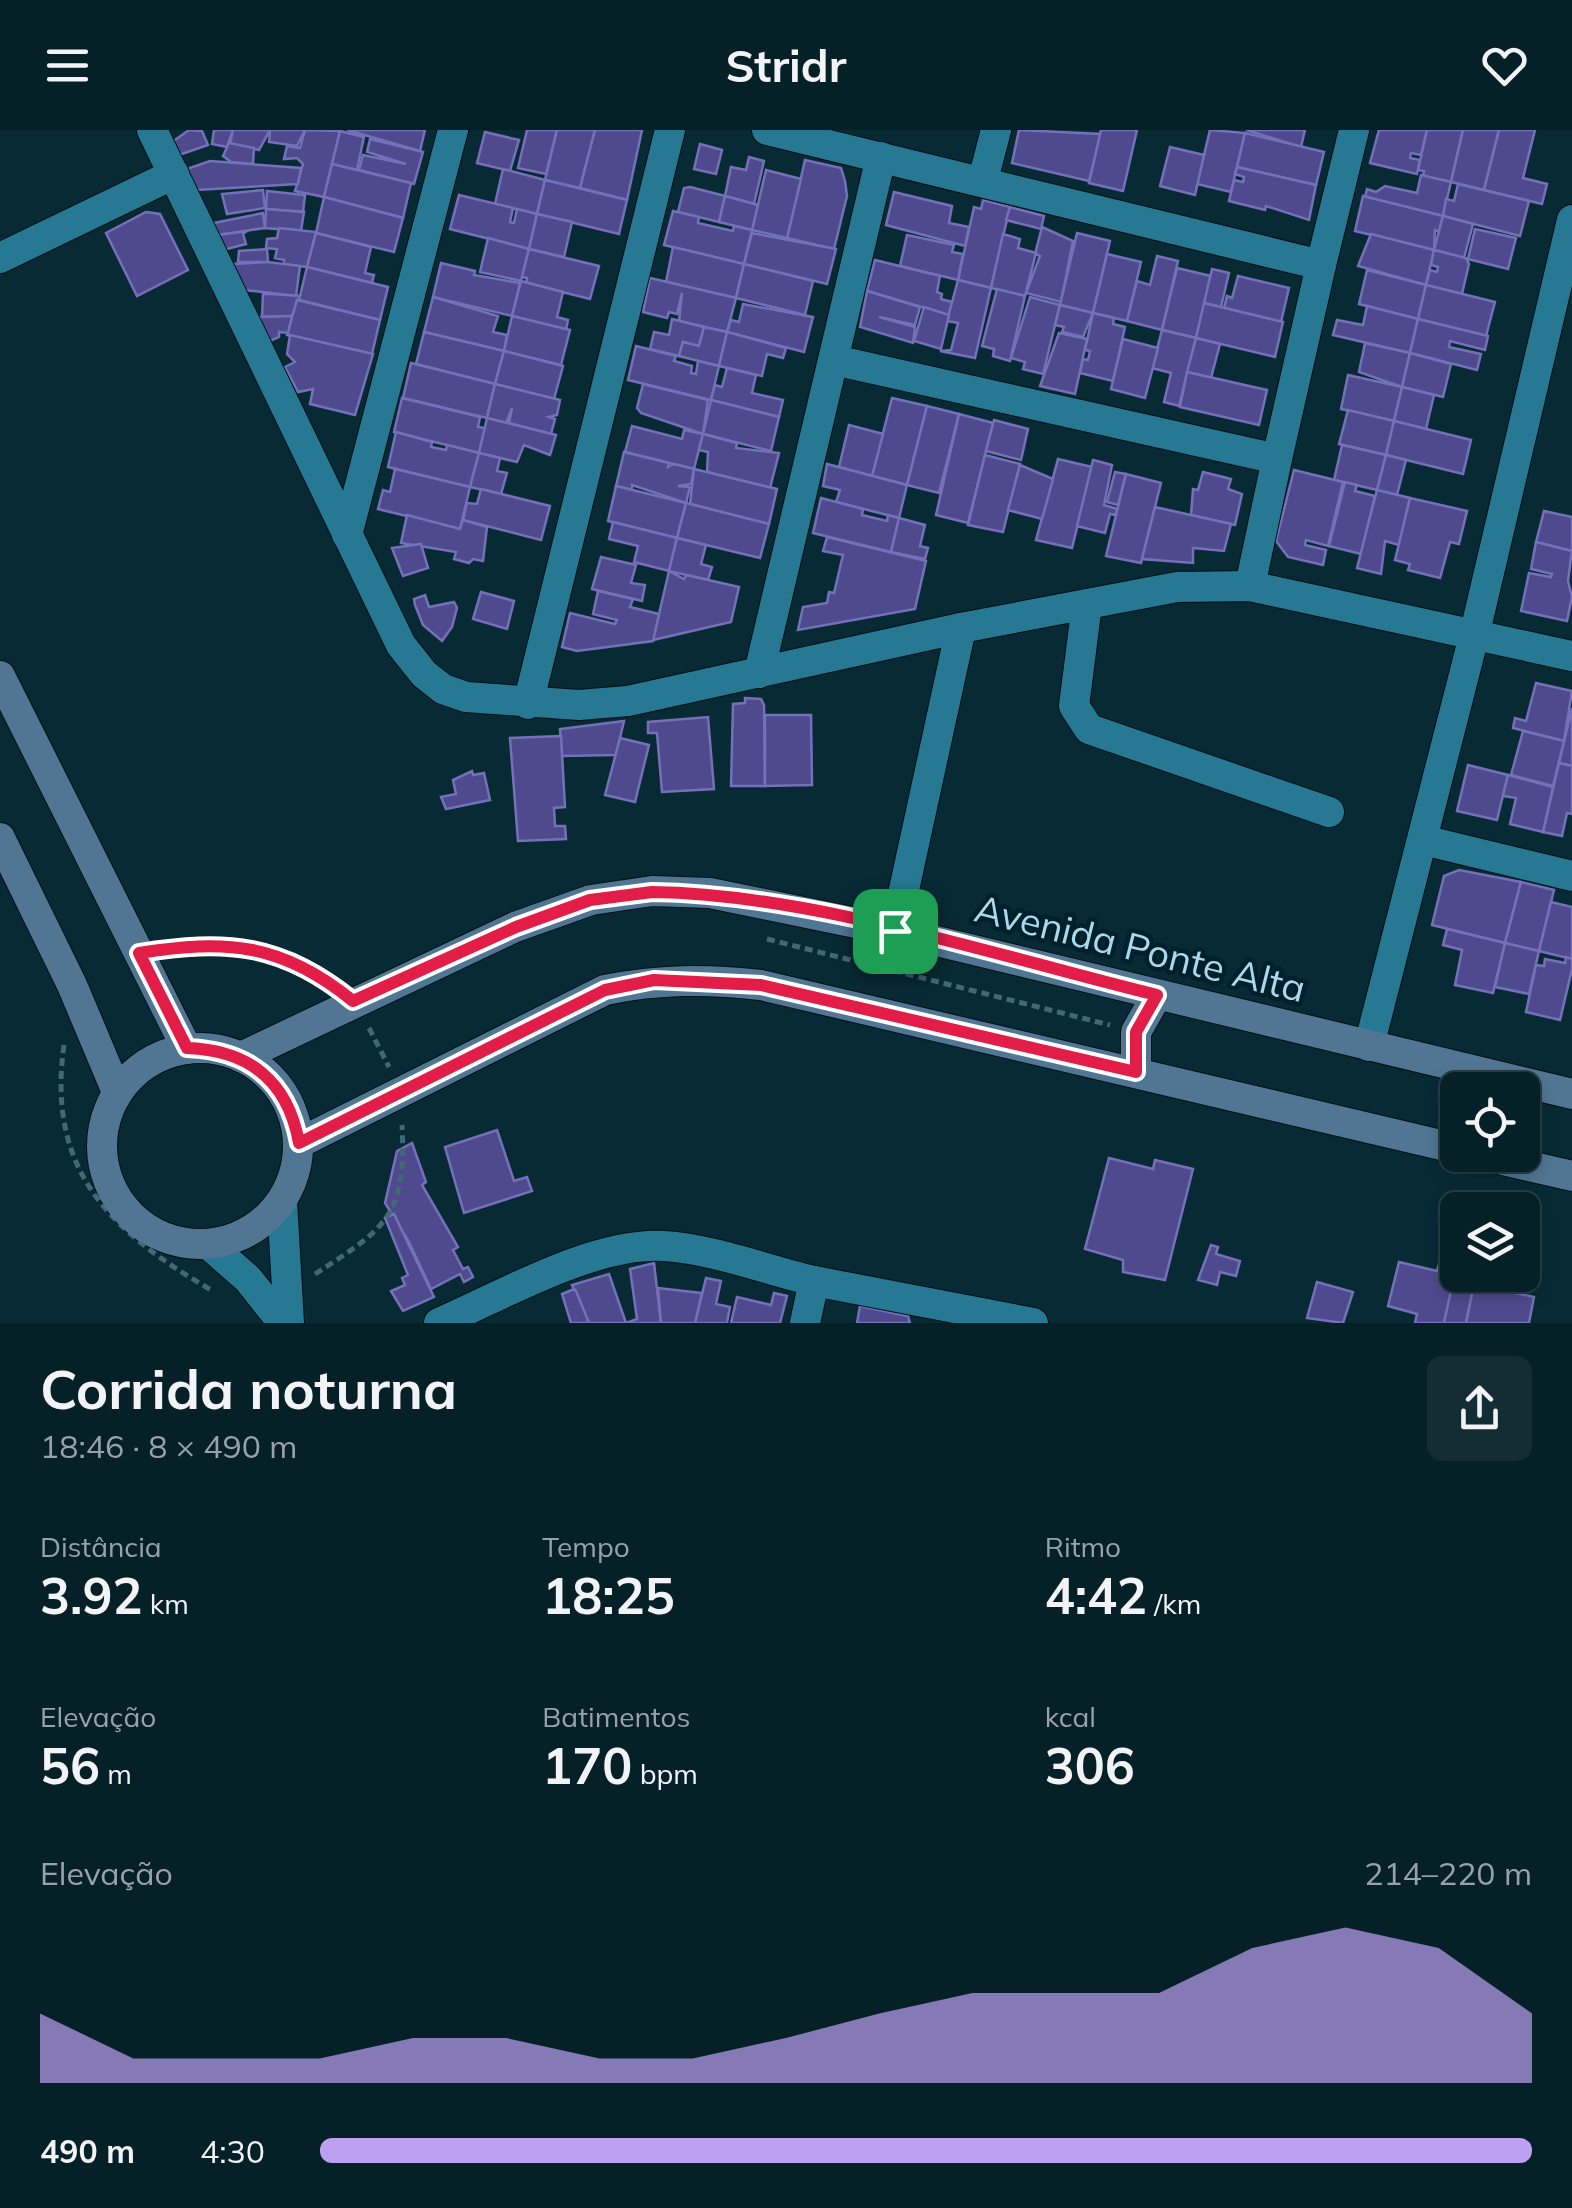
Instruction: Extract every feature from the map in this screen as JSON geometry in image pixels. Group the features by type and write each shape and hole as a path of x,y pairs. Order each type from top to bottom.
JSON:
{"main road":[{"path":"0,676 187,1048"},
{"path":"0,838 72,985 117,1092"},
{"name":"Avenida Ponte Alta","path":"242,1057 353,1001 516,927 590,900 710,892 895,931 1572,1094"},
{"path":"299,1143 400,1089 605,990 654,980 761,985 1440,1145"},
{"path":"1136,1072 1136,1032 1157,995"},
{"path":"187,1048 215,1049 242,1057 264,1072 282,1092 294,1116 299,1143 296,1174 282,1202 250,1232 208,1244 176,1242 148,1230 124,1209 108,1182 102,1152 105,1121 117,1092 136,1071 160,1056 187,1048"},
{"path":"1540,1169 1572,1176"}],"street":[{"path":"152,130 402,644 424,674 443,689 466,697 528,704 628,701 961,628 1177,587 1250,586 1572,656"},
{"path":"347,535 453,130"},
{"path":"528,704 670,130"},
{"path":"767,130 1321,265"},
{"path":"983,180 996,130"},
{"path":"1250,586 1354,130"},
{"path":"759,673 881,157"},
{"path":"0,258 174,174"},
{"path":"1370,1046 1475,632 1572,220"},
{"path":"834,360 1277,459"},
{"path":"1087,604 1074,706 1089,729 1329,812"},
{"path":"895,931 961,628"},
{"path":"1423,840 1572,876"},
{"path":"282,1202 286,1313"},
{"path":"208,1244 286,1313"},
{"path":"439,1323 595,1256 637,1246 667,1246 814,1281 1033,1323"},
{"path":"805,1323 814,1281"}],"path":[{"path":"139,953 205,942 268,953 316,971 353,1001 400,1089 404,1164 397,1202 376,1234 286,1313"},
{"path":"66,1034 61,1066 68,1135 84,1179 114,1223 153,1256 220,1295"}],"building":[{"path":"189,130 202,131 208,145 176,156 168,145"},
{"path":"214,130 233,130 227,147 212,144"},
{"path":"233,130 270,130 259,150 230,144"},
{"path":"270,130 305,130 297,146 269,142"},
{"path":"305,130 340,131 324,197 295,191 303,164 297,158 284,159 287,146 300,148"},
{"path":"347,130 425,130 420,151"},
{"path":"527,130 557,130 546,174 518,168"},
{"path":"557,130 595,130 580,188 545,180"},
{"path":"595,130 642,130 627,200 580,188"},
{"path":"1019,130 1101,134 1089,181 1012,163"},
{"path":"1101,130 1137,130 1123,191 1089,183"},
{"path":"1210,130 1245,133 1231,192 1197,184"},
{"path":"1246,130 1305,130 1301,147"},
{"path":"1379,130 1427,130 1421,155 1411,153 1410,158 1420,160 1417,174 1370,163"},
{"path":"1427,130 1463,130 1451,182 1423,176 1424,171 1418,170"},
{"path":"1463,130 1499,130 1484,190 1451,182"},
{"path":"1499,130 1535,130 1523,178 1547,184 1542,204 1484,190"},
{"path":"340,131 364,137 357,170 332,164"},
{"path":"485,132 519,140 510,171 477,163"},
{"path":"1245,133 1324,152 1316,185 1237,167"},
{"path":"370,139 423,152 414,184 359,170 363,155 406,164 367,152"},
{"path":"229,143 254,148 253,164 231,162 223,156"},
{"path":"700,144 722,150 716,174 694,169"},
{"path":"1170,147 1204,155 1195,195 1160,186"},
{"path":"749,157 764,161 754,204 725,196 731,167 746,170"},
{"path":"805,160 841,168 847,196 834,249 787,238"},
{"path":"210,161 301,168 298,184 197,190 187,169"},
{"path":"332,164 411,183 403,218 324,197"},
{"path":"1237,167 1316,185 1309,220 1266,206 1265,210 1229,201 1234,180 1243,182 1244,177 1235,174"},
{"path":"503,169 545,180 537,214 495,204"},
{"path":"766,170 801,179 787,238 752,230"},
{"path":"1421,175 1451,182 1443,216 1365,197 1367,189 1376,192 1385,186 1417,193"},
{"path":"545,180 627,200 619,234 537,214"},
{"path":"1458,184 1529,201 1520,236 1443,216 1446,199 1454,201"},
{"path":"684,188 725,196 719,222 678,212"},
{"path":"263,190 265,208 227,214 222,194"},
{"path":"267,191 305,195 303,212 266,209"},
{"path":"894,192 952,206 949,223 969,227 965,246 886,225"},
{"path":"459,195 513,208 510,222 514,223 517,209 537,214 529,249 450,229"},
{"path":"725,196 758,205 752,230 719,222"},
{"path":"1363,196 1443,216 1439,232 1435,230 1434,250 1355,231"},
{"path":"324,197 403,218 394,252 316,233"},
{"path":"983,200 1010,207 991,288 958,280 974,207 981,209"},
{"path":"1010,207 1044,216 1041,229 1006,220"},
{"path":"266,209 304,212 301,231 265,228"},
{"path":"673,211 699,217 698,223 733,231 734,226 752,230 744,264 664,245"},
{"path":"146,212 160,214 188,270 137,296 106,233"},
{"path":"263,213 265,228 218,235 214,223"},
{"path":"537,214 572,222 564,257 529,249"},
{"path":"1443,216 1473,224 1464,258 1434,250"},
{"path":"1042,227 1073,241 1061,302 1026,293 1040,256 1035,254"},
{"path":"279,228 316,232 307,267 284,264 284,260 275,258 277,249 266,248 267,239 277,238"},
{"path":"1475,229 1516,238 1508,269 1468,259"},
{"path":"247,231 243,234 246,244 223,250 218,235"},
{"path":"316,233 371,247 365,273 374,275 372,283 307,267"},
{"path":"752,233 836,249 827,284 744,264"},
{"path":"1077,233 1110,241 1093,313 1060,305"},
{"path":"1003,234 1020,239 1018,248 1036,253 1025,296 991,288"},
{"path":"1371,234 1434,250 1426,285 1358,266"},
{"path":"907,235 954,245 952,252 963,254 958,280 900,266"},
{"path":"488,238 529,249 521,281 480,272"},
{"path":"673,247 744,264 736,298 666,282"},
{"path":"267,249 268,262 238,262 239,251"},
{"path":"529,249 599,266 590,299 526,283 527,278 522,277"},
{"path":"1434,250 1466,258 1469,264 1462,294 1426,285 1430,270 1437,272 1438,267 1431,265"},
{"path":"1107,254 1141,262 1127,321 1093,313"},
{"path":"1157,256 1178,261 1162,330 1127,321 1137,281 1150,285"},
{"path":"875,260 940,276 937,292 942,294 941,299 952,302 949,315 867,291"},
{"path":"268,262 300,266 296,296 245,290 233,264"},
{"path":"441,263 475,271 474,275 520,283 512,316 433,297"},
{"path":"744,264 813,281 805,315 736,298"},
{"path":"307,267 388,287 380,320 299,300"},
{"path":"1177,268 1211,276 1196,338 1162,330"},
{"path":"1212,269 1229,273 1221,307 1204,303"},
{"path":"1367,270 1426,285 1418,319 1359,304"},
{"path":"1238,276 1289,288 1281,322 1224,308 1227,296 1232,298"},
{"path":"650,278 736,298 727,332 679,321 682,293 677,314 669,312 667,318 643,312"},
{"path":"958,280 991,288 975,358 940,351 951,350 958,323 947,321"},
{"path":"521,281 563,292 557,317 568,320 566,330 512,316"},
{"path":"1426,285 1495,302 1486,336 1418,319"},
{"path":"997,289 1025,296 1010,361 993,356 994,349 982,346"},
{"path":"867,291 920,307 915,325 879,317 915,327 913,343 860,327"},
{"path":"263,294 300,296 292,316 262,317"},
{"path":"433,297 498,316 493,332 507,335 504,351 424,332"},
{"path":"1030,297 1060,305 1043,374 1023,369 1025,362 1011,358"},
{"path":"297,300 380,320 372,354 287,335"},
{"path":"1204,303 1283,322 1275,357 1196,338"},
{"path":"743,304 813,317 804,352 727,332 731,320 739,322"},
{"path":"1060,305 1093,313 1083,337 1062,332 1064,327 1055,325"},
{"path":"1367,306 1418,319 1410,353 1333,335 1337,320 1363,325"},
{"path":"924,307 949,315 941,349 914,341"},
{"path":"1093,313 1114,318 1113,324 1125,327 1113,381 1080,373 1083,359 1088,360 1090,351 1085,350"},
{"path":"292,316 288,333 279,332 279,337 268,342 259,317"},
{"path":"512,316 570,330 561,365 504,351"},
{"path":"672,319 704,327 699,346 683,342 679,356 650,349 654,332 669,335"},
{"path":"1418,319 1488,336 1485,350 1450,341 1449,347 1481,354 1477,370 1410,353"},
{"path":"704,327 727,332 719,366 679,356 683,342 699,346"},
{"path":"1162,330 1196,338 1179,406 1164,402 1171,373 1152,368"},
{"path":"424,332 504,351 495,384 416,364"},
{"path":"727,332 786,348 783,358 767,354 762,376 719,366"},
{"path":"1059,333 1087,339 1075,394 1040,386"},
{"path":"290,335 373,354 355,415 310,404 313,389 298,392 285,367 295,362 287,354"},
{"path":"1196,338 1220,344 1211,378 1187,372"},
{"path":"1123,339 1158,348 1145,398 1111,389"},
{"path":"1365,343 1410,353 1402,387 1359,372"},
{"path":"636,346 676,356 674,361 692,366 691,373 696,374 698,361 719,366 711,400 628,380"},
{"path":"504,351 563,366 554,399 495,384"},
{"path":"1410,353 1451,364 1443,397 1402,387"},
{"path":"411,363 495,384 487,418 403,398"},
{"path":"727,368 756,375 752,393 783,400 779,417 711,400 715,385 722,387"},
{"path":"1187,372 1267,390 1259,425 1180,407"},
{"path":"1348,375 1402,387 1394,421 1341,409"},
{"path":"495,384 560,400 557,415 549,417 555,419 551,434 509,423 512,408 506,423 487,418"},
{"path":"643,384 708,400 703,434 641,413 637,408"},
{"path":"1402,387 1434,395 1426,429 1394,421"},
{"path":"402,398 480,417 478,427 485,428 479,453 394,432"},
{"path":"892,398 927,406 907,485 872,476"},
{"path":"711,400 779,417 771,451 703,434"},
{"path":"927,406 959,414 939,493 907,485"},
{"path":"1348,410 1394,421 1386,455 1339,444"},
{"path":"959,414 993,423 968,523 936,515"},
{"path":"487,418 556,435 550,455 524,445 517,462 479,453"},
{"path":"994,420 1028,429 1021,460 986,451"},
{"path":"1394,421 1471,440 1463,474 1386,455"},
{"path":"849,425 883,434 872,476 839,467"},
{"path":"632,426 682,439 684,430 703,434 694,469 625,452"},
{"path":"396,432 432,442 431,447 446,450 447,445 479,453 470,487 388,467"},
{"path":"703,434 737,443 736,448 779,453 770,488 707,472 708,452 699,450"},
{"path":"1342,445 1386,455 1377,490 1334,480"},
{"path":"624,452 669,463 668,467 674,464 694,469 691,484 678,486 690,487 686,503 632,485 632,490 616,486"},
{"path":"479,453 500,458 497,471 507,473 501,494 470,487"},
{"path":"985,455 1020,464 1003,532 968,525"},
{"path":"1386,455 1406,460 1397,495 1377,490"},
{"path":"1058,459 1092,467 1072,548 1036,540"},
{"path":"1093,460 1112,465 1104,505 1118,509 1115,515 1110,514 1105,533 1077,526"},
{"path":"827,464 907,485 899,518 836,502 840,490 823,486"},
{"path":"1020,465 1053,479 1042,519 1008,510"},
{"path":"395,469 470,487 460,529 378,509 383,490 390,492"},
{"path":"694,469 777,489 769,524 690,504"},
{"path":"1294,470 1343,482 1328,546 1306,540 1305,545 1326,550 1323,565 1288,557 1276,541"},
{"path":"1115,472 1126,474 1118,505 1107,502"},
{"path":"1203,472 1231,479 1228,489 1242,494 1235,525 1191,515 1193,489 1198,490"},
{"path":"1126,474 1161,483 1141,563 1106,556"},
{"path":"1345,482 1357,485 1355,491 1375,496 1361,554 1329,546"},
{"path":"616,486 686,503 677,538 608,521"},
{"path":"481,489 550,506 541,540 463,520 467,503 477,504"},
{"path":"1377,490 1410,498 1399,545 1385,541 1381,574 1357,568"},
{"path":"821,498 863,509 862,515 887,521 888,515 899,518 891,552 813,533"},
{"path":"1410,498 1467,511 1459,544 1450,542 1440,578 1408,570 1410,564 1395,560"},
{"path":"686,503 769,524 760,558 677,538"},
{"path":"1155,507 1231,524 1224,551 1193,548 1193,563 1142,559"},
{"path":"1544,511 1572,517 1572,551 1536,542"},
{"path":"407,515 460,529 463,520 487,527 483,561 473,559 469,563 454,559 456,552 401,543"},
{"path":"899,518 925,525 920,546 928,548 925,559 891,552"},
{"path":"613,522 677,538 669,571 634,562 638,546 609,539"},
{"path":"827,537 926,561 915,609 798,630 803,607 827,603 829,592 834,593 843,555 823,551"},
{"path":"677,538 706,545 701,564 712,567 708,580 669,571"},
{"path":"1536,542 1572,551 1568,581 1572,597 1567,621 1521,611 1529,573 1551,577 1552,574 1531,569"},
{"path":"421,544 428,568 403,576 392,548"},
{"path":"601,557 636,565 631,583 645,585 642,601 592,589"},
{"path":"669,571 684,579 686,575 739,587 731,622 653,640"},
{"path":"598,591 633,599 630,607 659,614 653,641 577,651 562,647 570,613 615,624 617,620 593,614"},
{"path":"481,592 514,601 507,629 473,619"},
{"path":"425,595 429,607 454,602 457,608 452,627 442,641 423,625 415,605 414,599"},
{"path":"1536,683 1572,691 1564,741 1513,728 1515,718 1526,721"},
{"path":"745,698 761,699 764,705 765,786 731,786 733,704 745,703"},
{"path":"1572,708 1572,766 1559,763"},
{"path":"765,715 811,715 812,785 765,786"},
{"path":"708,717 714,789 662,792 657,733 648,733 648,722"},
{"path":"624,721 616,755 562,756 560,729"},
{"path":"1523,731 1564,741 1553,786 1511,775"},
{"path":"561,736 565,807 554,808 555,826 565,826 566,839 518,841 510,738"},
{"path":"620,738 649,745 635,802 605,795"},
{"path":"1559,763 1572,766 1572,814 1567,813 1562,836 1543,832"},
{"path":"1468,765 1508,775 1497,820 1457,811"},
{"path":"472,771 473,775 484,773 490,800 446,809 441,797 456,794 453,780"},
{"path":"1508,775 1553,787 1543,832 1510,824 1516,798 1503,796"},
{"path":"1459,870 1521,882 1505,943 1432,925 1444,876"},
{"path":"1521,882 1554,890 1539,951 1505,943"},
{"path":"1551,902 1572,907 1572,959 1539,951"},
{"path":"1447,929 1505,943 1493,993 1455,985 1462,950 1443,945"},
{"path":"1505,943 1539,951 1529,994 1495,987"},
{"path":"1566,957 1572,959 1572,969 1560,1020 1526,1012 1536,965 1544,966 1545,959 1565,963"},
{"path":"497,1130 514,1181 527,1177 532,1191 464,1213 445,1147"},
{"path":"412,1143 426,1182 422,1185 458,1247 453,1250 463,1269 468,1267 473,1277 464,1282 460,1274 431,1289 385,1203 397,1151"},
{"path":"1109,1158 1153,1169 1155,1160 1193,1169 1165,1280 1123,1272 1123,1260 1085,1249"},
{"path":"394,1214 434,1297 403,1311 391,1291 405,1285 402,1278 408,1275 385,1218"},
{"path":"1211,1245 1218,1247 1216,1254 1240,1261 1236,1276 1220,1272 1217,1285 1198,1280"},
{"path":"1399,1262 1437,1271 1440,1264 1440,1292 1452,1292 1444,1323 1415,1323 1417,1314 1388,1306"},
{"path":"654,1263 661,1323 626,1323 637,1319 630,1269"},
{"path":"609,1274 626,1323 589,1323 572,1285"},
{"path":"706,1278 721,1281 716,1304 730,1307 727,1323 695,1323"},
{"path":"1317,1282 1353,1292 1343,1323 1307,1318"},
{"path":"658,1288 702,1293 695,1323 661,1323"},
{"path":"574,1289 589,1323 571,1323 562,1294"},
{"path":"1451,1292 1473,1292 1466,1323 1444,1323"},
{"path":"1472,1292 1511,1292 1534,1297 1529,1323 1466,1323"},
{"path":"774,1293 787,1296 780,1323 731,1323 737,1297 771,1305"},
{"path":"860,1306 908,1316 910,1323 857,1323"}],"route":[{"path":"652,892 710,892 895,931 1157,995 1136,1032 1136,1072 761,985 701,979 654,980 605,990 400,1089 299,1143 294,1116 282,1092 264,1072 242,1057 215,1049 187,1048 139,953 205,942 268,953 316,971 353,1001 516,927 590,900 652,892"}]}
